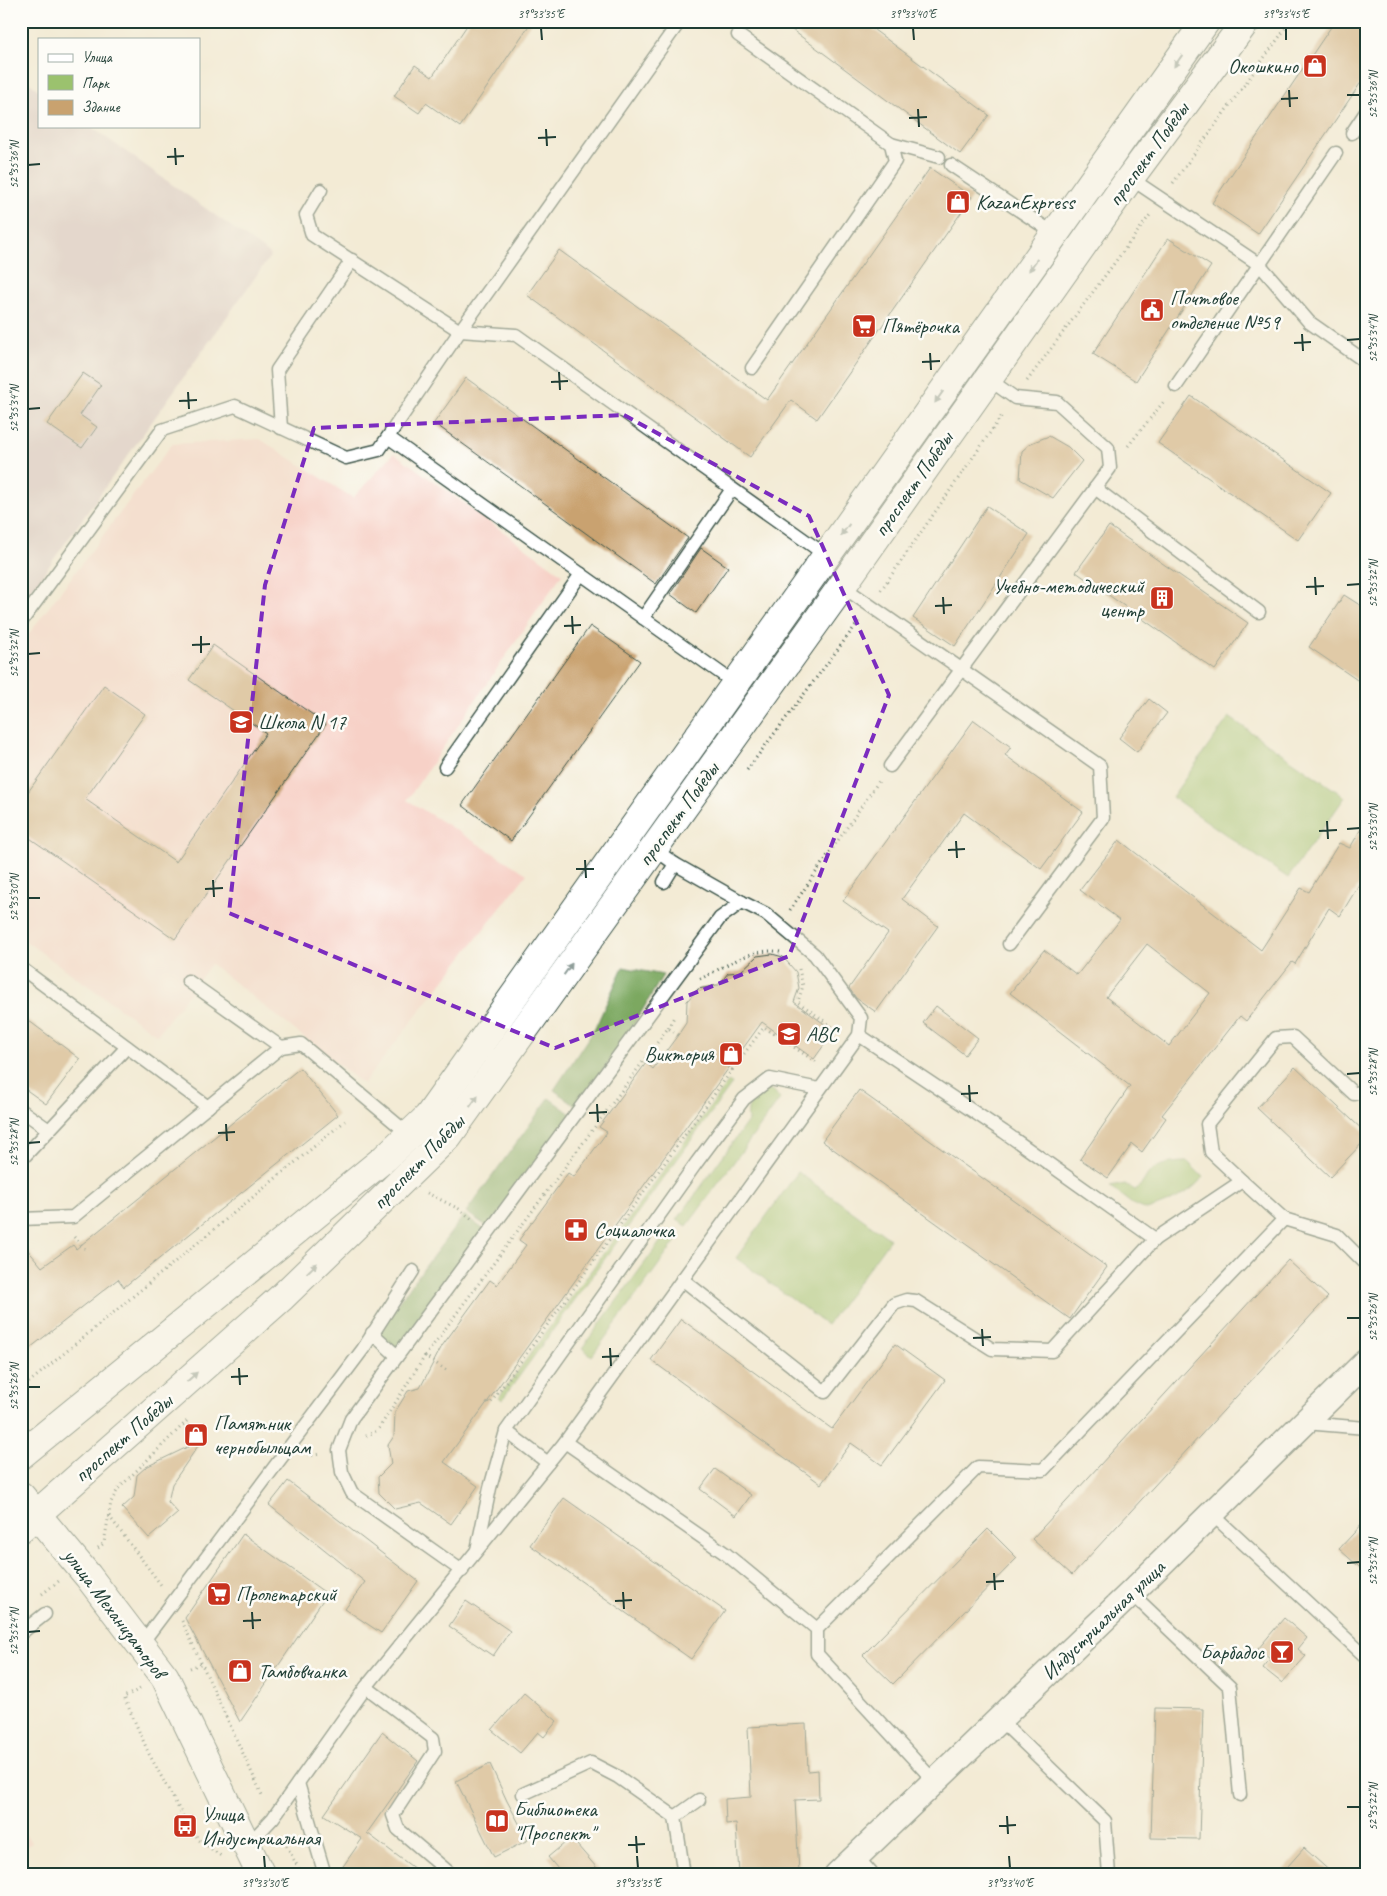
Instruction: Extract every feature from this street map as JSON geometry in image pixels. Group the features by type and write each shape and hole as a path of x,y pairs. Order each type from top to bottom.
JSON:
{"main road":[{"name":"проспект Победы","path":"27,1512 282,1297 448,1136 842,586 1130,178 1246,21"},
{"name":"проспект Победы","path":"21,1455 410,1136 428,1117 1055,234 1198,24"},
{"name":"улица Механизаторов","path":"27,1512 142,1643 166,1677 235,1852 261,1875"}],"street":[{"name":"Индустриальная улица","path":"837,1875 865,1866 935,1782 1366,1362"}],"lane":[{"path":"21,622 162,430 235,406 346,458 379,450 460,331 680,21"},
{"path":"738,35 891,144 939,157"},
{"path":"1352,133 1366,112"},
{"path":"752,368 895,162 891,144"},
{"path":"1176,386 1336,153"},
{"path":"951,165 1055,234"},
{"path":"1130,178 1260,265 1309,322 1366,362"},
{"path":"320,190 306,215 312,235 460,331 516,335 827,556"},
{"path":"281,428 277,370 352,260"},
{"path":"890,766 1110,468 1108,448 1057,402 1014,398 987,378"},
{"path":"388,437 736,684"},
{"path":"1096,488 1259,612"},
{"path":"643,618 732,489"},
{"path":"445,767 581,574"},
{"path":"842,586 1100,766 1103,818 1009,944"},
{"path":"235,1852 273,1818 366,1687 565,1442 859,1035 861,1018 814,955 766,914 676,864 653,848"},
{"path":"664,882 676,864"},
{"path":"462,1570 352,1493 342,1472 339,1450 351,1419 488,1230 720,918 742,902"},
{"path":"21,968 208,1106"},
{"path":"188,981 281,1047"},
{"path":"859,1035 1004,1132 1155,1239"},
{"path":"1366,1090 1354,1094 1293,1037 1276,1038 1207,1124 1211,1152 1284,1219 1337,1235 1366,1264"},
{"path":"21,1219 74,1217 281,1047 301,1044 410,1136"},
{"path":"21,1160 127,1046"},
{"path":"476,1552 490,1488 506,1431 744,1099 770,1079 819,1089"},
{"path":"21,1110 49,1130"},
{"path":"682,1279 825,1392 894,1304 906,1300 916,1302 992,1349 1052,1351 1155,1239 1242,1181"},
{"path":"935,1782 817,1654 817,1628 978,1467 1043,1470 1284,1219"},
{"path":"142,1643 372,1334 413,1271"},
{"path":"372,1334 397,1356"},
{"path":"1305,1423 1366,1428"},
{"path":"506,1431 548,1463"},
{"path":"565,1442 726,1554 817,1628"},
{"path":"1212,1514 1366,1657"},
{"path":"1131,1593 1230,1687 1240,1795"},
{"path":"21,1633 45,1614"},
{"path":"366,1687 433,1738 435,1751 393,1815 398,1829 452,1875"},
{"path":"1000,1720 1105,1821 1109,1875"},
{"path":"523,1794 591,1763 618,1777 675,1817 684,1875"},
{"path":"298,1783 326,1875"},
{"path":"675,1817 699,1800"}],"path":[{"path":"746,770 870,606 1014,398 1291,21"},
{"path":"1110,468 1176,386"},
{"path":"780,925 890,766"},
{"path":"694,986 699,980 752,954 770,950 786,954"},
{"path":"796,965 800,971 803,986 798,1002 839,1031 833,1039"},
{"path":"446,1370 425,1356 668,1028 677,1010"},
{"path":"488,1402 490,1404 730,1069 764,1027 815,1063 821,1055"},
{"path":"668,1028 678,1035"},
{"path":"21,1389 346,1121"},
{"path":"421,1188 433,1198 459,1209 488,1230 510,1242"},
{"path":"104,1543 111,1502 118,1489"},
{"path":"178,1612 273,1818 302,1875"},
{"path":"203,1663 166,1677 124,1697 149,1754 184,1818 200,1840 235,1852"}],"highlighted area":[{"path":"624,415 809,516 889,695 789,956 555,1048 229,913 265,585 314,428"}],"shaded area":[{"path":"21,77 38,89 38,128 93,128 271,255 21,605"},
{"name":"Школа N 17","path":"260,439 353,498 394,453 562,574 407,800 527,874 363,1084 211,964 157,1035 21,938 21,644 172,444"},
{"path":"21,1830 32,1842 21,1851"}],"green space":[{"path":"1229,717 1345,797 1288,878 1172,797"},
{"path":"623,967 663,975 625,1040 577,1107 554,1090 596,1026"},
{"path":"729,1081 732,1084 502,1400 499,1397"},
{"path":"767,1089 774,1091 780,1099 687,1226 677,1220 748,1121 748,1110 751,1102 757,1095"},
{"path":"549,1098 571,1114 489,1228 466,1212"},
{"path":"1188,1162 1203,1177 1185,1194 1147,1210 1132,1204 1110,1187 1125,1184 1135,1190 1154,1169 1163,1165"},
{"path":"798,1172 890,1239 827,1325 736,1258"},
{"path":"464,1215 486,1231 396,1352 375,1333"},
{"path":"669,1230 679,1237 592,1356 582,1348"}],"building":[{"path":"470,21 532,21 460,127 426,103 419,113 394,96 415,65 432,77"},
{"path":"780,21 862,21 989,115 960,154"},
{"path":"1335,21 1366,21 1366,75 1258,234 1212,203"},
{"path":"930,168 972,197 817,419 791,400 750,457 527,295 559,250 767,400"},
{"path":"1168,238 1211,266 1136,381 1093,354"},
{"path":"83,373 101,385 80,415 97,427 82,448 47,424"},
{"path":"466,378 688,538 656,584 434,423"},
{"path":"1191,396 1331,493 1298,540 1158,443"},
{"path":"1049,436 1068,447 1082,461 1053,498 1020,479 1022,451 1031,443"},
{"path":"987,506 1029,534 955,646 913,618"},
{"name":"Учебно-методический центр","path":"1109,526 1248,623 1215,670 1076,572"},
{"path":"701,548 728,567 696,613 670,594"},
{"path":"1344,595 1366,609 1366,686 1309,647"},
{"path":"590,626 640,661 511,841 462,805"},
{"path":"213,645 326,724 175,939 21,832 21,802 104,685 145,714 85,799 176,862 266,733 189,680"},
{"path":"1149,699 1167,713 1137,752 1119,738"},
{"path":"974,720 1011,747 1005,755 1083,812 1041,869 964,813 902,899 938,926 876,1012 856,998 849,988 888,933 843,901"},
{"path":"1366,820 1366,873 1340,916 1329,908 1295,964 1292,962 1246,1021 1240,1016 1162,1115 1166,1118 1142,1152 1132,1144 1108,1178 1080,1159 1130,1086 1010,993 1044,950 1077,975 1120,920 1080,890 1119,840 1261,950 1301,888 1309,892 1339,843 1350,848","holes":["1147,944 1210,993 1169,1046 1106,997"]},
{"path":"772,954 783,957 796,972 799,988 794,1002 834,1031 814,1059 762,1022 444,1462 478,1486 451,1524 421,1503 395,1509 379,1493 378,1477 391,1464 388,1445 394,1436 395,1412 408,1391 420,1388 442,1346 490,1280 497,1285 526,1245 519,1240 568,1173 574,1177 607,1132 599,1127 646,1063 653,1069 678,1035 686,1023 687,1001 698,989 719,985 728,973 740,972 757,956"},
{"path":"936,1006 978,1038 965,1055 923,1023"},
{"path":"21,1015 80,1059 46,1104 21,1086"},
{"path":"1295,1067 1366,1133 1366,1139 1330,1177 1257,1108"},
{"path":"300,1068 338,1115 124,1287 118,1279 21,1355 21,1242 42,1267 73,1245 76,1249"},
{"path":"859,1090 1107,1267 1070,1319 822,1141"},
{"path":"1288,1260 1328,1297 1072,1575 1032,1539"},
{"path":"681,1319 832,1429 895,1344 945,1380 882,1465 851,1443 821,1484 651,1360"},
{"path":"202,1440 172,1484 168,1502 178,1513 149,1538 122,1508 134,1497 137,1475 146,1467"},
{"path":"715,1469 751,1495 736,1516 700,1489"},
{"path":"288,1481 418,1581 381,1633 345,1609 365,1582 269,1505"},
{"path":"564,1498 725,1611 691,1659 530,1545"},
{"path":"1366,1520 1366,1573 1339,1549"},
{"path":"988,1529 1017,1558 893,1684 863,1655"},
{"path":"243,1534 327,1594 240,1722 185,1618"},
{"path":"466,1601 510,1631 493,1656 449,1626"},
{"name":"Барбадос","path":"1284,1618 1307,1638 1298,1649 1306,1656 1282,1683 1263,1668 1270,1659 1258,1649"},
{"path":"524,1693 557,1721 544,1737 538,1732 520,1753 492,1730"},
{"path":"1155,1708 1203,1709 1199,1839 1151,1838"},
{"path":"806,1724 808,1771 818,1770 819,1799 795,1800 799,1872 739,1875 736,1823 726,1824 725,1799 751,1797 748,1727"},
{"path":"382,1732 418,1761 367,1833 423,1875 337,1875 362,1839 324,1815"},
{"name":"Библиотека \"Проспект\"","path":"490,1764 528,1840 494,1857 456,1781"},
{"path":"571,1838 603,1875 563,1875 548,1857"},
{"path":"1304,1848 1334,1875 1280,1875"}],"place":[{"name":"Окошкино","path":"1315,66"},
{"name":"KazanExpress","path":"958,202"},
{"name":"Почтовое отделение №59","path":"1152,310"},
{"name":"Пятёрочка","path":"864,326"},
{"name":"Учебно-методический центр","path":"1162,598"},
{"name":"Школа N 17","path":"241,722"},
{"name":"АВС","path":"789,1034"},
{"name":"Виктория","path":"731,1054"},
{"name":"Социалочка","path":"576,1230"},
{"name":"Памятник чернобыльцам","path":"196,1435"},
{"name":"Пролетарский","path":"219,1594"},
{"name":"Барбадос","path":"1282,1652"},
{"name":"Тамбовчанка","path":"240,1671"},
{"name":"Библиотека \"Проспект\"","path":"497,1821"},
{"name":"Улица Индустриальная","path":"185,1826"}]}
